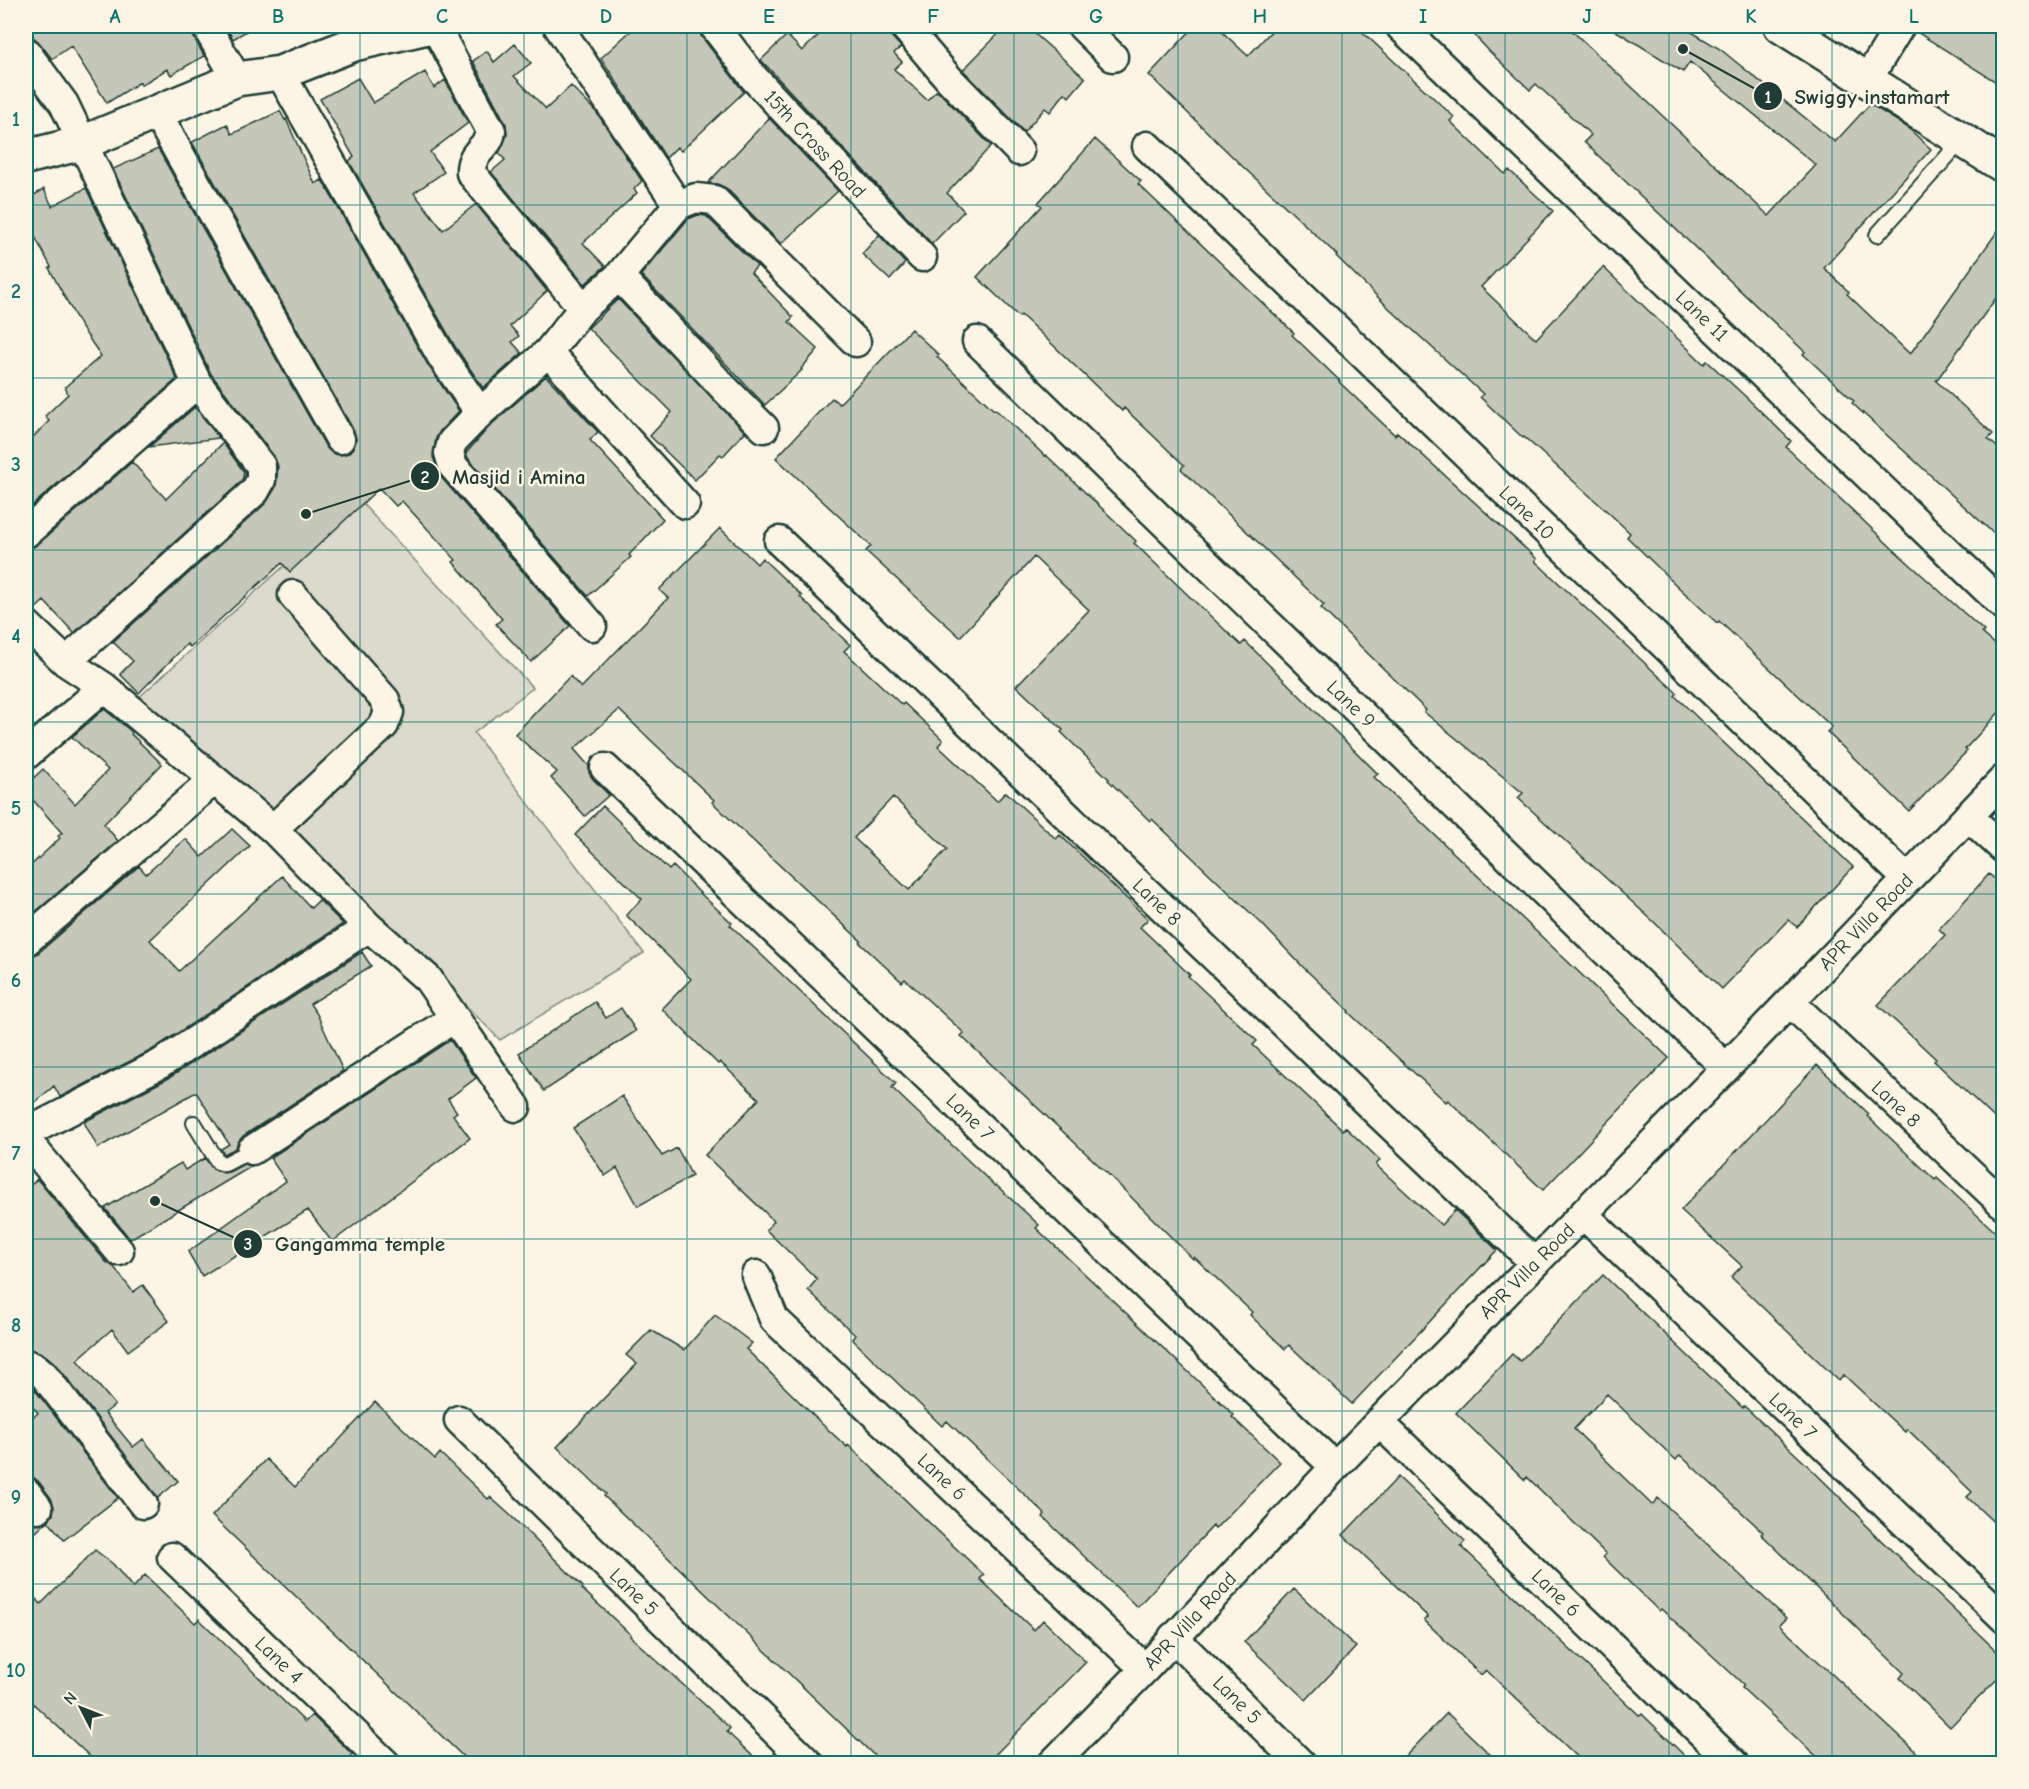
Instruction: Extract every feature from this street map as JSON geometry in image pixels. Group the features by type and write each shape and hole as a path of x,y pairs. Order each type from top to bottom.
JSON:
{"street":[{"path":"206,26 237,79"},
{"path":"26,157 82,143 237,79 280,73 350,35 434,26 490,131 489,139 473,157 471,173 583,308"},
{"path":"558,26 678,205"},
{"name":"15th Cross Road","path":"714,26 754,78 922,256"},
{"path":"904,26 950,80 1019,151"},
{"path":"1083,26 1113,57"},
{"name":"Lane 11","path":"1400,26 2004,606"},
{"path":"1782,26 2004,166"},
{"path":"1867,80 1900,26"},
{"path":"26,52 64,104 197,383 261,466 261,480 255,491 66,662"},
{"path":"280,73 442,357 480,413"},
{"path":"156,112 340,439"},
{"name":"Lane 10","path":"1147,146 1907,879"},
{"path":"592,626 453,466 449,453 453,442 480,413 548,352 583,308 619,276 678,205 696,198 714,200 856,342"},
{"path":"619,276 765,428"},
{"name":"Lane 9","path":"977,341 1726,1068"},
{"path":"548,352 685,504"},
{"path":"26,533 197,383"},
{"name":"Lane 8","path":"779,541 1534,1262"},
{"path":"273,829 384,724 389,712 385,700 293,595"},
{"path":"26,624 66,662 104,687 273,829 369,927 428,979 516,1107"},
{"path":"26,756 104,687"},
{"name":"Lane 7","path":"605,768 1335,1467"},
{"name":"APR Villa Road","path":"1052,1764 1378,1422 1726,1068 2004,779"},
{"path":"26,941 214,780"},
{"path":"1968,816 2004,849"},
{"path":"26,1133 160,1064 369,927"},
{"name":"Lane 8","path":"1790,1002 2004,1205"},
{"path":"252,1150 454,1018"},
{"path":"26,1140 119,1251"},
{"name":"Lane 7","path":"1583,1214 2004,1618"},
{"name":"Lane 6","path":"756,1275 774,1319 1145,1668"},
{"path":"26,1364 44,1374 143,1504"},
{"name":"Lane 5","path":"459,1420 809,1764"},
{"name":"Lane 6","path":"1378,1422 1734,1764"},
{"name":"Lane 4","path":"172,1557 386,1764"},
{"name":"Lane 5","path":"1173,1637 1301,1764"}],"lane":[{"path":"1877,235 1962,140"},
{"path":"194,1123 218,1162 225,1164 252,1150"}],"shaded area":[{"path":"358,499 533,688 474,733 644,953 500,1040 340,877 136,700"}],"building":[{"path":"26,26 190,26 204,56 171,75 167,69 141,85 140,82 107,103 71,46 52,59 39,42 33,37 26,36"},
{"path":"225,26 255,26 233,39"},
{"path":"636,26 698,26 701,36 744,92 681,151 677,147 666,158 601,58"},
{"path":"828,26 888,26 891,36 901,47 894,53 902,62 894,69 927,100 936,91 941,94 991,146 947,193 964,211 932,244 761,60 787,35 802,51"},
{"path":"1006,26 1028,26 1085,78 1069,97 1065,93 1050,112 1045,108 1024,132 963,70"},
{"path":"1195,26 1216,26 1248,56 1276,26 1356,26 1454,117 1450,121 1505,174 1509,170 1553,211 1481,287 1536,339 1603,267 1704,364 1707,361 1745,396 1791,441 1786,447 2004,652 2004,707 1965,749 1967,751 1909,811 1827,732 1832,727 1719,621 1717,623 1675,584 1627,537 1630,533 1523,438 1480,397 1483,394 1392,311 1337,255 1149,75"},
{"path":"1466,26 1567,26 1769,216 1816,165 1690,62 1683,72 1608,26 1682,26 1720,49 1835,142 1870,104 1907,127 1931,149 1824,268 1849,292 1847,294 1910,354 2004,222 2004,287 1936,381 1993,434 1988,439 2004,453 2004,543 1852,403 1854,401 1803,354 1805,352 1584,142 1591,135 1536,84 1530,90"},
{"path":"1916,26 2004,26 2004,87 1915,31"},
{"path":"515,44 531,63 514,76 546,109 571,86 597,113 642,181 634,189 637,193 583,243 605,266 585,284 491,172 505,160 499,153 507,135 506,124 473,61 487,51 494,62"},
{"path":"425,72 434,88 445,80 468,123 430,152 444,172 414,193 443,230 476,204 547,291 510,326 519,336 512,342 522,353 483,388 456,348 349,161 354,157 320,99 358,78 373,103"},
{"path":"280,111 286,119 315,184 322,180 428,365 459,411 436,438 433,457 440,476 570,626 531,662 496,624 502,619 453,562 456,560 402,501 396,506 379,488 290,572 282,563 190,647 187,644 139,693 120,674 133,661 113,642 266,503 276,487 278,466 274,456 211,374 113,169 158,149 326,447 332,453 340,455 349,453 354,447 356,439 354,431 192,142 227,124 232,134"},
{"path":"769,118 838,191 781,244 726,188 708,183"},
{"path":"1095,139 1141,181 1138,184 1294,333 1292,335 1339,382 1395,435 1397,432 1537,559 1535,561 1677,693 1675,696 1853,867 1797,927 1788,920 1722,989 1654,922 1518,798 1523,793 1424,712 1426,710 1321,608 1324,605 1181,469 1184,465 1124,408 1122,411 1021,315 1019,317 977,277 1042,206 1038,203"},
{"path":"86,188 177,379 26,511 26,444 49,421 45,416 68,394 65,387 101,356 80,325 49,268 51,267 26,220 26,200 44,189 52,206"},
{"path":"698,215 706,216 757,266 751,273 793,317 789,322 818,349 802,370 765,405 641,275 688,219"},
{"path":"879,235 905,263 890,280 862,254"},
{"path":"618,299 745,432 723,456 720,454 695,480 650,436 672,412 588,328"},
{"path":"911,329 939,355 937,357 1046,455 1136,541 1134,543 1241,645 1245,641 1378,774 1374,777 1669,1058 1543,1190 1448,1100 1446,1102 1348,1012 1262,924 1108,780 1061,732 1063,730 1016,686 1089,610 1034,557 960,637 866,551 871,546 776,458 832,398 839,404"},
{"path":"546,376 598,432 590,440 663,519 629,555 631,557 588,596 466,453 491,425"},
{"path":"195,407 219,438 149,447"},
{"path":"223,443 244,472 242,481 74,633 44,601 34,610 26,608 26,549 37,545 132,462 166,499"},
{"path":"720,528 757,564 762,558 850,645 844,651 943,740 938,746 997,801 1006,792 1056,839 1060,835 1148,919 1140,927 1257,1041 1253,1045 1343,1130 1345,1127 1380,1160 1376,1165 1441,1225 1455,1210 1497,1250 1352,1404 1289,1345 1285,1349 1250,1315 1252,1312 1194,1257 1193,1259 1107,1173 961,1036 964,1033 905,979 902,982 860,943 861,941 712,802 714,800 619,710 574,749 589,766 589,773 593,779 609,795 585,816 551,778 557,772 515,734 570,676 581,688 668,598 659,590","holes":["893,797 947,849 909,890 854,838"]},
{"path":"104,709 132,732 131,734 162,764 104,824 118,841 26,920 26,870 60,838 58,836 62,833 26,792 26,785 43,769 75,804 108,770 72,737"},
{"path":"603,806 669,870 673,866 732,923 730,925 896,1083 892,1088 1039,1225 1036,1228 1234,1415 1232,1417 1280,1462 1215,1529 1213,1526 1137,1607 1043,1517 1045,1514 947,1421 942,1426 852,1339 855,1335 808,1290 817,1279 766,1230 774,1221 705,1155 759,1099 720,1062 718,1064 662,1009 691,979 626,915 642,899 575,835"},
{"path":"232,829 250,846 150,940 179,971 282,876 311,908 319,900 343,924 152,1050 60,1097 54,1086 26,1110 26,957 37,954 139,866 146,874 186,839 202,857"},
{"path":"1989,874 2004,887 2004,1127 1878,1005 1945,935 1939,929"},
{"path":"362,952 371,966 310,1004 317,1014 343,1071 243,1136 236,1148 224,1154 221,1149 229,1144 196,1092 98,1148 84,1122 169,1078"},
{"path":"595,1002 606,1018 621,1008 636,1031 544,1091 519,1053"},
{"path":"450,1040 476,1078 448,1099 457,1112 453,1115 470,1138 332,1242 308,1210 202,1276 188,1252 286,1181 270,1158"},
{"path":"1817,1065 1935,1180 1937,1178 2004,1240 2004,1532 1967,1497 1972,1492 1907,1429 1905,1432 1844,1375 1839,1381 1731,1277 1742,1266 1681,1210"},
{"path":"622,1096 662,1156 677,1148 692,1176 638,1206 617,1168 605,1176 573,1128"},
{"path":"205,1158 211,1167 223,1173 244,1164 252,1166 130,1239 105,1208 181,1163 185,1170"},
{"path":"37,1179 133,1292 143,1285 169,1321 128,1351 112,1329 77,1360 115,1405 105,1413 133,1447 143,1439 178,1481 158,1498 57,1365 42,1353 26,1348 26,1190"},
{"path":"1603,1275 1743,1408 1744,1406 1805,1463 1863,1520 1862,1522 2004,1658 2004,1672 1950,1727 1900,1678 1904,1673 1761,1534 1763,1532 1680,1455 1676,1460 1607,1394 1574,1429 1652,1505 1658,1498 1786,1618 1779,1625 1929,1764 1825,1764 1742,1688 1744,1685 1702,1646 1661,1609 1659,1611 1603,1557 1606,1554 1527,1477 1525,1480 1456,1413 1512,1354 1520,1361"},
{"path":"715,1315 752,1343 746,1349 822,1424 847,1447 848,1445 984,1575 980,1579 1034,1630 1043,1620 1086,1662 986,1764 883,1764 604,1496 606,1494 557,1447 637,1364 626,1355 651,1330 684,1350"},
{"path":"26,1382 32,1386 118,1498 64,1540 48,1521 53,1515 54,1507 51,1498 39,1482 33,1477 26,1476 26,1423 38,1413 26,1399"},
{"path":"375,1402 435,1459 440,1453 488,1499 490,1497 510,1515 630,1636 730,1728 727,1732 761,1764 471,1764 212,1516 266,1459 295,1487"},
{"path":"1398,1477 1465,1541 1461,1546 1693,1764 1585,1764 1486,1670 1481,1675 1424,1620 1428,1617 1343,1535"},
{"path":"26,1519 39,1524 48,1521 26,1541"},
{"path":"95,1550 113,1564 133,1588 145,1575 195,1623 199,1619 305,1722 312,1715 352,1754 343,1764 98,1764 26,1697 26,1588 41,1604"},
{"path":"1294,1589 1356,1647 1306,1700 1244,1642"},
{"path":"1447,1713 1500,1764 1398,1764"}],"place":[{"name":"Swiggy instamart","path":"1683,49"},
{"name":"Masjid i Amina","path":"306,514"},
{"name":"Gangamma temple","path":"155,1201"}]}
